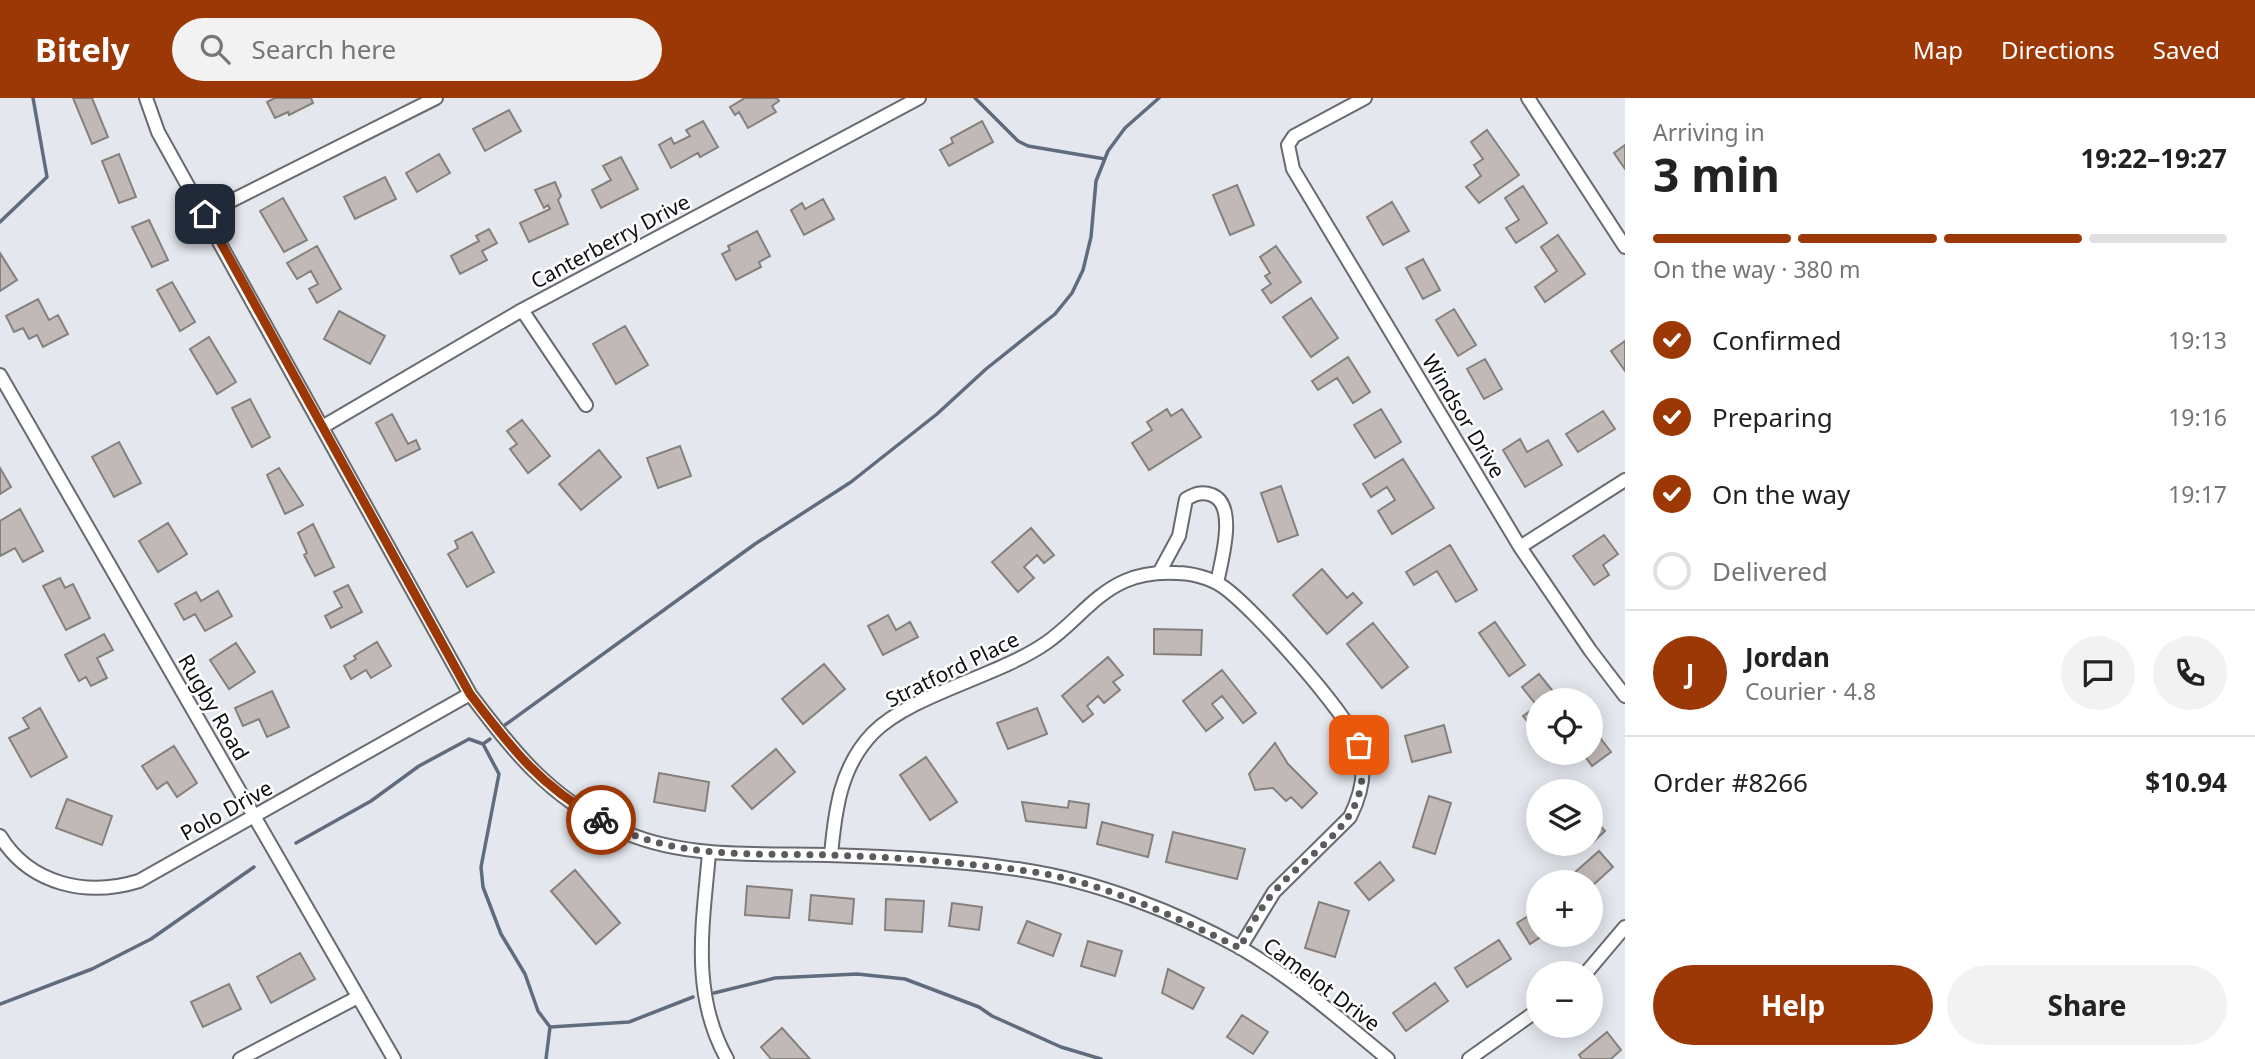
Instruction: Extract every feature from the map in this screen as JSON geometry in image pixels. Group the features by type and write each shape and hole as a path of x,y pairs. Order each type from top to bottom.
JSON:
{"street":[{"name":"Camelot Drive","path":"146,98 158,132 324,426 470,694 513,752 571,802 616,829 674,847 709,853 831,855 1023,870 1067,879 1172,916 1240,948 1283,976 1388,1059"},
{"name":"Canterberry Drive","path":"324,426 522,310 919,98"},
{"name":"Windsor Drive","path":"1366,98 1308,126 1294,136 1288,145 1293,169 1520,547 1582,640 1625,696"},
{"path":"1528,98 1625,247"},
{"path":"205,214 431,99"},
{"path":"522,310 586,405"},
{"name":"Rugby Road","path":"0,375 394,1059"},
{"path":"1520,547 1625,480"},
{"path":"1159,573 1179,536 1186,499 1196,493 1208,493 1217,497 1224,507 1227,531 1217,583"},
{"name":"Stratford Place","path":"831,855 841,786 859,751 873,733 894,716 1031,653 1101,594 1125,581 1159,573 1180,573 1217,583 1259,618 1350,728 1363,761 1362,782 1350,817 1274,892 1240,948"},
{"name":"Polo Drive","path":"0,836 16,857 31,870 54,881 98,890 139,881 470,694"},
{"path":"709,853 699,962 705,1007 727,1059"},
{"path":"1596,961 1625,928"},
{"path":"240,1059 358,997"},
{"path":"1469,1059 1526,1019"}],"building":[{"path":"73,98 92,98 108,137 92,144"},
{"path":"275,98 311,98 313,103 289,115 288,112 275,118 267,102"},
{"path":"745,98 777,98 779,101 772,106 776,112 748,128 739,112 735,115 730,107"},
{"path":"509,110 521,131 485,151 473,129"},
{"path":"703,121 718,147 700,157 698,153 671,168 659,145 671,138 674,144 690,136 686,130"},
{"path":"982,121 993,142 949,166 940,150 953,143 951,138"},
{"path":"1487,130 1519,175 1479,203 1466,187 1481,176 1474,165 1483,159 1471,142"},
{"path":"1625,145 1625,169 1614,153"},
{"path":"119,154 136,197 119,203 102,161"},
{"path":"439,154 450,173 417,192 406,173"},
{"path":"621,157 638,189 601,208 592,190 611,180 603,166"},
{"path":"385,177 396,199 355,219 344,197"},
{"path":"555,182 561,196 558,200 568,224 529,242 520,223 550,209 548,205 544,208 535,190"},
{"path":"1237,185 1254,225 1230,235 1213,195"},
{"path":"1523,186 1547,223 1516,243 1506,228 1519,220 1505,198"},
{"path":"283,198 307,240 284,252 260,211"},
{"path":"823,199 834,219 804,235 791,210 802,203 805,209"},
{"path":"1392,202 1409,231 1383,245 1367,217"},
{"path":"149,220 168,260 152,267 132,227"},
{"path":"489,229 497,243 482,251 487,260 460,274 451,256 479,241 476,236"},
{"path":"757,231 770,256 759,262 761,267 736,280 722,254 730,250 728,246"},
{"path":"1558,235 1585,274 1545,302 1535,287 1557,271 1541,247"},
{"path":"317,246 341,289 317,303 309,289 318,284 311,271 297,279 287,263"},
{"path":"1276,246 1301,282 1271,303 1262,290 1271,284 1265,276 1270,273 1260,257"},
{"path":"0,253 17,280 0,291"},
{"path":"1423,259 1440,290 1423,299 1406,268"},
{"path":"172,282 195,322 180,331 157,290"},
{"path":"1311,298 1338,338 1311,357 1283,317"},
{"path":"38,299 49,320 58,315 68,334 43,347 37,335 29,339 23,328 14,332 6,316"},
{"path":"1454,309 1476,345 1458,356 1436,320"},
{"path":"339,311 385,336 370,364 324,339"},
{"path":"625,326 648,365 616,384 593,344"},
{"path":"209,337 236,382 217,394 190,349"},
{"path":"1625,341 1625,371 1611,351"},
{"path":"1348,357 1370,392 1353,403 1337,378 1318,390 1312,381"},
{"path":"1485,359 1502,389 1484,399 1467,369"},
{"path":"250,399 270,437 252,447 232,408"},
{"path":"1167,409 1171,416 1182,409 1201,437 1149,470 1132,443 1152,430 1147,422"},
{"path":"1381,409 1401,442 1375,458 1354,425"},
{"path":"1603,411 1615,429 1578,452 1566,434"},
{"path":"392,414 408,444 416,440 420,449 396,461 376,423"},
{"path":"522,420 550,456 528,473 510,449 517,444 507,431"},
{"path":"1520,439 1527,452 1548,440 1562,465 1525,487 1503,450"},
{"path":"119,442 141,483 114,497 92,457"},
{"path":"680,446 691,476 658,488 647,458"},
{"path":"599,450 621,477 581,510 559,484"},
{"path":"1403,459 1434,508 1392,534 1378,511 1395,500 1387,487 1371,497 1363,484"},
{"path":"0,468 11,487 0,494"},
{"path":"279,468 303,505 285,514 267,475"},
{"path":"1281,486 1298,535 1278,542 1261,493"},
{"path":"20,509 43,551 23,562 15,548 0,556 0,521"},
{"path":"168,523 187,554 158,572 139,541"},
{"path":"313,524 334,567 315,576 304,555 307,553 298,533"},
{"path":"1031,528 1054,555 1044,563 1037,555 1024,567 1034,578 1018,592 992,562"},
{"path":"472,532 494,572 467,587 448,554 458,548 455,541"},
{"path":"1604,535 1618,554 1603,565 1609,575 1594,585 1573,556"},
{"path":"1450,545 1477,590 1456,602 1437,571 1414,585 1406,572"},
{"path":"1322,569 1347,598 1353,593 1362,603 1327,634 1293,595"},
{"path":"60,578 65,588 73,584 90,618 66,630 43,586"},
{"path":"348,585 362,612 331,628 325,616 342,607 334,592"},
{"path":"218,591 232,616 205,631 195,614 184,620 175,604 196,592 201,601"},
{"path":"888,615 896,630 910,622 918,637 883,655 868,626"},
{"path":"1495,622 1525,665 1509,676 1479,633"},
{"path":"1373,623 1408,667 1382,688 1347,644"},
{"path":"1154,629 1202,630 1201,655 1154,654"},
{"path":"104,634 113,650 97,658 107,678 91,686 86,677 79,681 65,655"},
{"path":"377,642 391,666 371,678 366,670 351,679 344,666 356,659 354,656"},
{"path":"236,643 255,672 229,689 210,660"},
{"path":"1108,657 1123,675 1113,682 1120,690 1104,703 1098,696 1087,706 1093,714 1083,722 1062,696"},
{"path":"824,664 845,689 803,724 782,699"},
{"path":"1222,670 1256,713 1243,723 1222,696 1212,704 1223,718 1206,731 1183,701"},
{"path":"1539,674 1550,688 1526,688 1526,692 1522,687"},
{"path":"272,691 289,727 267,737 259,719 243,726 235,708"},
{"path":"40,708 67,757 31,777 9,738 29,728 23,718"},
{"path":"1037,708 1047,734 1008,749 997,723"},
{"path":"1444,725 1451,752 1412,762 1405,736"},
{"path":"1603,742 1611,752 1603,758"},
{"path":"1275,743 1288,764 1317,793 1302,808 1291,797 1286,801 1273,788 1255,790 1249,774"},
{"path":"174,746 197,783 177,797 167,782 157,789 142,766"},
{"path":"776,749 795,772 752,809 732,786"},
{"path":"926,757 957,802 930,820 900,775"},
{"path":"659,773 709,782 705,811 654,802"},
{"path":"1429,796 1451,803 1435,854 1413,847"},
{"path":"67,799 112,816 102,845 56,828"},
{"path":"1069,801 1089,804 1086,828 1026,821 1022,802 1068,808"},
{"path":"1102,822 1153,835 1148,857 1097,844"},
{"path":"1173,832 1245,849 1237,879 1166,862"},
{"path":"1593,856 1603,856 1613,867 1603,876 1603,870 1578,870"},
{"path":"1380,862 1394,880 1369,900 1355,883"},
{"path":"575,870 620,923 596,944 551,891"},
{"path":"747,886 792,890 789,918 745,915"},
{"path":"811,895 854,899 852,924 809,920"},
{"path":"886,899 924,901 922,932 885,930"},
{"path":"1319,902 1349,911 1335,957 1305,948"},
{"path":"952,903 982,907 979,930 949,926"},
{"path":"1526,917 1526,938 1517,923"},
{"path":"1027,921 1061,934 1053,956 1018,943"},
{"path":"1499,940 1511,959 1467,987 1455,968"},
{"path":"1088,941 1122,951 1115,976 1081,966"},
{"path":"300,953 315,979 271,1003 257,977"},
{"path":"1168,969 1204,988 1193,1009 1162,993"},
{"path":"1435,983 1448,1001 1406,1031 1393,1013"},
{"path":"229,984 241,1009 203,1027 191,1002"},
{"path":"1242,1015 1268,1032 1253,1054 1227,1037"},
{"path":"782,1028 810,1059 771,1059 761,1047"},
{"path":"1607,1032 1621,1050 1611,1059 1582,1059 1579,1055"}],"waterway":[{"path":"0,222 47,177 33,98"},
{"path":"975,98 1018,141 1028,146 1105,159"},
{"path":"505,725 755,544 851,482 937,414 986,369 1055,314 1072,293 1083,270 1091,237 1096,181 1108,151 1125,128 1159,98"},
{"path":"296,843 371,801 419,766 469,739 483,744 499,774 481,867 483,887 501,934 525,974 538,1011 550,1027"},
{"path":"483,744 490,739"},
{"path":"0,1004 92,969 151,939 254,867"},
{"path":"714,993 775,978 857,974 905,979 979,1007 992,1016 1061,1047 1101,1059"},
{"path":"550,1027 629,1022 693,997"},
{"path":"546,1059 550,1027"}],"way so far":[{"path":"601,820 616,829 644,839 709,853 831,855 1023,870 1067,879 1119,896 1172,916 1240,948 1248,930 1274,892 1350,817 1362,782 1363,761 1359,745"}],"route":[{"path":"205,214 470,694 513,752 562,796 601,820"}]}
